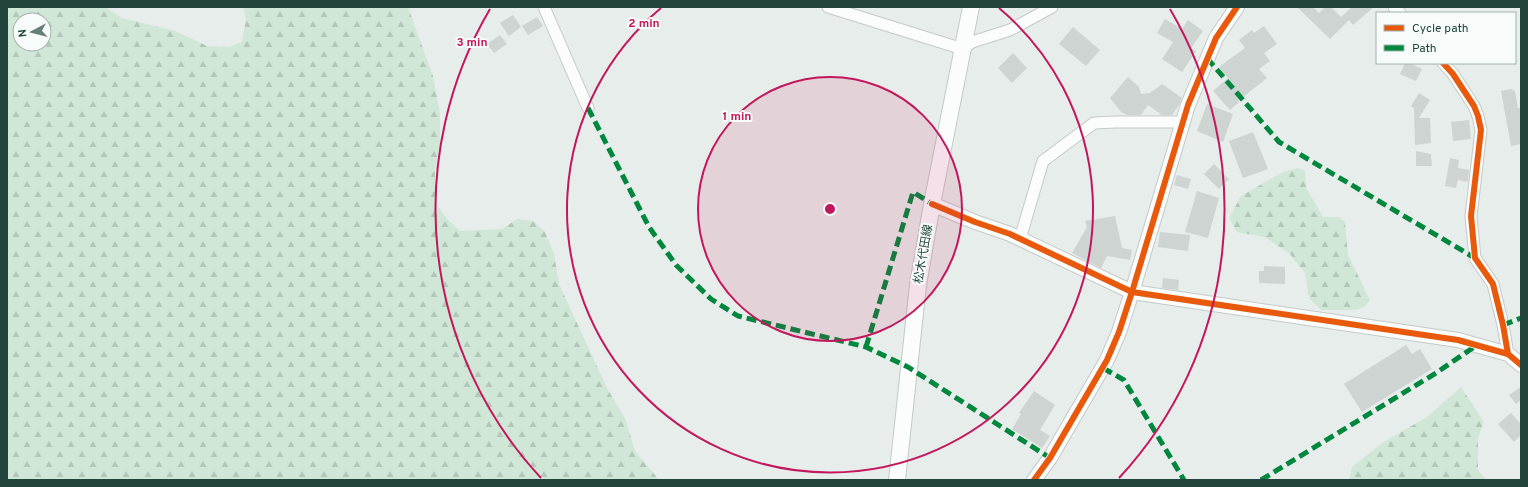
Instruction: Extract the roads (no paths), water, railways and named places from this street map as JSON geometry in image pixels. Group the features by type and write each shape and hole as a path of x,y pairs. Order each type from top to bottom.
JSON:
{"main road":[{"name":"松木代田線","path":"897,480 918,285 932,204 971,7"}],"street":[{"path":"544,7 588,108"},
{"path":"828,7 963,48 972,42 1010,30 1052,7"},
{"path":"1034,480 1050,458 1107,360 1119,332 1132,292 1188,104 1216,38 1237,7"},
{"path":"1444,64 1453,74 1470,100 1478,116 1481,130 1471,216 1475,258 1493,284 1508,354"},
{"path":"1020,239 1043,161 1094,123 1182,122"},
{"path":"932,204 1020,239 1132,292 1458,340 1508,354 1521,365"}]}
